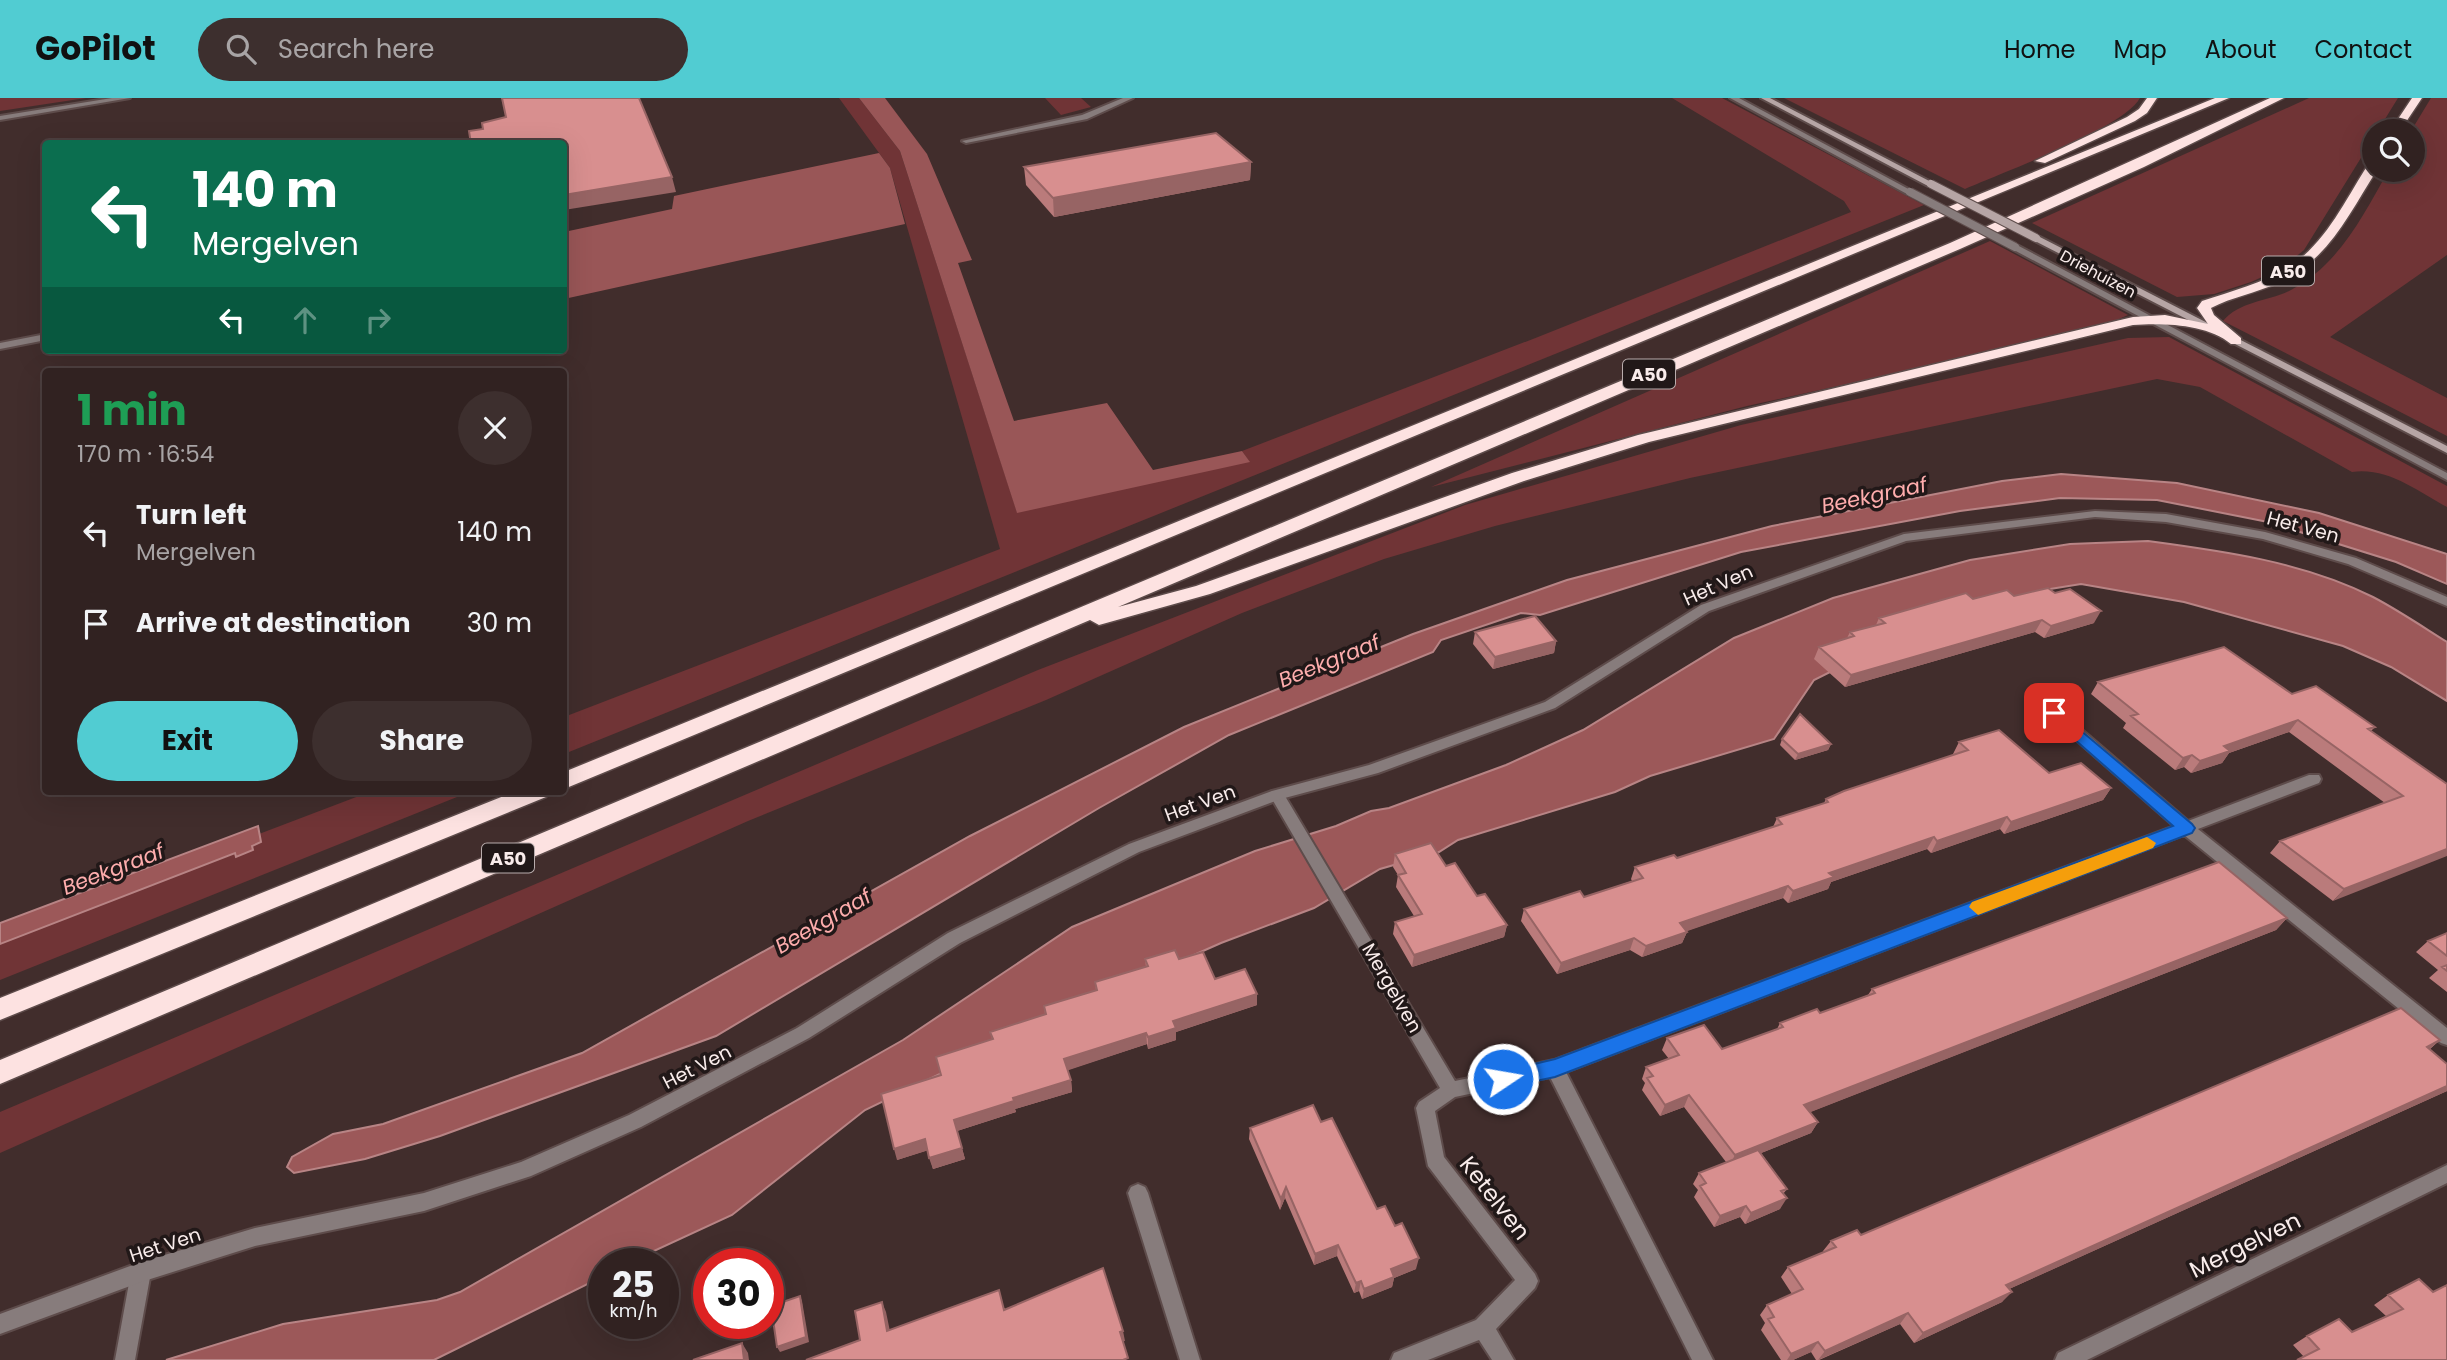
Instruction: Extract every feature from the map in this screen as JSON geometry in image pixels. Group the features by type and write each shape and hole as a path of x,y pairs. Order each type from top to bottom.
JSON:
{"highway":[{"name":"A50","path":"1928,221 1992,183 2131,119 2143,111 2152,98"},
{"name":"A50","path":"567,780 2224,98"},
{"name":"A50","path":"0,1072 1955,246 2140,164 2279,98"},
{"path":"2403,119 2417,98"},
{"name":"A50","path":"2236,341 2208,317 2204,308 2207,304 2268,283 2309,259 2332,233 2363,182"},
{"name":"A50","path":"1016,643 1203,590 1518,477 1644,438 2149,319 2214,330"},
{"name":"A50","path":"0,1009 528,795"}],"main road":[{"name":"Driehuizen","path":"1765,98 2447,450"}],"street":[{"path":"0,118 126,98"},
{"path":"966,141 1084,117 1129,98"},
{"name":"Driehuizen","path":"1734,98 2447,477"},
{"path":"0,346 42,338"},
{"name":"Het Ven","path":"0,1324 141,1272 255,1237 424,1202 524,1170 635,1121 803,1033 954,938 1133,848 1277,795 1373,769 1549,705 1705,608 1904,538 2095,514 2166,518 2265,536 2352,561 2447,602"},
{"path":"2054,713 2186,828 2447,1038"},
{"path":"1451,1090 1555,1068 2314,779"},
{"name":"Mergelven","path":"1277,795 1355,923 1451,1090"},
{"path":"1555,1068 1703,1360"},
{"name":"Ketelven","path":"1401,1360 1483,1328 1528,1281 1435,1160 1425,1108 1451,1090"},
{"name":"Mergelven","path":"2065,1360 2447,1174"},
{"path":"1138,1193 1190,1360"},
{"path":"126,1355 141,1272"},
{"path":"1483,1328 1504,1360"}],"shaded area":[{"path":"0,98 86,98 0,111"},
{"path":"839,98 859,98 900,151 1017,512 1249,461 1242,451 1851,212 1844,201 1672,98 1722,98 1924,205 567,753 567,716 1000,549 890,168"},
{"path":"859,98 885,98 927,154 972,260 958,263 1014,421 1107,403 1153,470 1242,451 1250,462 1017,513 900,151"},
{"path":"1045,98 1081,98 1091,107 1061,115"},
{"path":"1784,98 2140,98 2111,123 2087,136 1965,189"},
{"path":"2309,98 2398,98 2385,119 2362,119 2362,156 2304,250 2282,268 2251,282 2214,294 2177,297 2032,223"},
{"path":"2431,98 2447,98 2447,255 2330,337 2447,398 2447,436 2223,321 2237,309 2291,290 2323,267 2349,237 2382,182 2425,182 2425,119 2418,119"},
{"path":"879,153 890,168 905,224 567,298 567,231 672,209 674,196"},
{"path":"1990,241 2128,315 2099,328 1747,406 1431,487"},
{"path":"2169,337 2447,486 2447,507 2390,477 2365,471 2352,472 2200,387 2157,379 1690,478 1495,526 1384,559 1242,613 1046,700 748,821 0,1153 0,1112 1038,670 1465,505 1741,425 2128,338"},
{"path":"361,795 462,795 0,980 0,944 236,853 237,856 252,850 252,846 261,842 259,834"}],"water":[{"name":"Beekgraaf","path":"2061,474 2177,483 2319,513 2447,554 2447,584 2396,562 2268,522 2157,500 2060,498 1960,511 1741,552 1540,615 1521,613 1441,640 1433,652 1229,735 1099,808 716,1036 440,1136 365,1159 294,1173 287,1167 292,1157 333,1134 383,1124 582,1053 970,836 1184,727 1413,634 1567,580 1772,526 2002,481"},
{"path":"2148,541 2263,560 2347,585 2373,597 2447,642 2447,701 2391,667 2343,646 2184,602 2081,584 2044,590 1886,644 1814,680 1774,739 1650,776 1615,792 1458,840 1439,852 1380,869 1314,908 1221,943 1101,996 865,1110 732,1215 660,1248 588,1248 588,1284 434,1360 166,1360 283,1324 437,1300 460,1292 903,1040 1072,927 1255,851 1336,826 1371,811 1389,808 1506,765 1583,730 1734,638 1833,598 1970,560 2070,544"},
{"path":"258,826 261,842 252,846 253,850 236,857 235,853 0,944 0,923"}],"building":[{"path":"502,98 639,98 672,177 567,194 567,140 470,140 469,131 483,129 482,123 506,117"},
{"path":"1216,133 1251,162 1053,198 1024,167"},
{"path":"2048,588 2055,593 2070,589 2101,611 2051,626 2042,620 1851,675 1819,647 1854,636 1850,632 1885,623 1879,618 1966,593 1973,599 2007,590 2014,596"},
{"path":"1535,616 1556,641 1495,657 1475,632"},
{"path":"2224,647 2292,694 2316,686 2375,727 2368,729 2447,784 2447,849 2344,889 2280,841 2403,796 2298,720 2224,746 2230,751 2200,761 2192,755 2183,758 2131,716 2138,714 2098,682"},
{"path":"1800,714 1831,744 1798,754 1782,739"},
{"path":"1999,730 2049,773 2081,763 2111,788 2011,822 2007,817 1937,841 1934,837 1829,873 1834,877 1793,891 1788,886 1680,923 1687,932 1646,946 1634,938 1561,963 1524,909 1580,891 1584,897 1643,878 1635,867 1674,855 1677,858 1782,824 1777,818 1828,802 1826,799 1844,791 1968,750 1959,742"},
{"path":"1431,843 1446,866 1455,863 1477,896 1485,894 1507,925 1414,955 1395,922 1422,914 1398,875 1406,873 1395,854"},
{"path":"2219,862 2287,918 1804,1105 1818,1122 1735,1155 1689,1095 1665,1105 1647,1078 1653,1076 1646,1067 1679,1055 1667,1038 1704,1025 1722,1049 1783,1027 1780,1023 1817,1009 1820,1013 1875,993 1872,989"},
{"path":"2447,933 2447,956 2428,941"},
{"path":"1175,950 1179,959 1203,952 1215,979 1245,969 1257,994 1173,1021 1176,1028 1148,1037 1146,1033 1064,1059 1071,1080 954,1120 962,1148 929,1158 925,1139 894,1149 881,1094 941,1075 936,1057 993,1039 990,1032 1046,1014 1044,1006 1097,990 1095,982 1148,966 1145,959"},
{"path":"2401,1008 2440,1040 2427,1047 2447,1064 2447,1086 2006,1285 2012,1292 1923,1333 1908,1313 1825,1351 1818,1342 1791,1354 1768,1319 1774,1317 1767,1305 1803,1289 1788,1267 1836,1247 1831,1241 1857,1230 1861,1235"},
{"path":"1313,1105 1321,1122 1332,1118 1377,1209 1385,1206 1395,1226 1402,1223 1419,1258 1391,1269 1394,1277 1364,1289 1361,1281 1356,1283 1338,1245 1315,1254 1286,1187 1281,1199 1250,1128"},
{"path":"1758,1150 1787,1189 1781,1191 1787,1198 1751,1213 1746,1206 1720,1216 1700,1186 1706,1183 1699,1173"},
{"path":"1103,1268 1123,1331 1120,1332 1128,1358 1123,1360 806,1360 860,1340 855,1311 882,1302 887,1331 999,1290 1004,1310"},
{"path":"2419,1279 2433,1292 2447,1285 2447,1360 2297,1360 2319,1349 2307,1336 2339,1319 2352,1332 2403,1309 2388,1295"},
{"path":"800,1296 806,1337 777,1347 776,1339 784,1339 784,1302"},
{"path":"742,1343 744,1360 693,1360"}],"slow traffic":[{"path":"1978,907 2147,843"}],"route":[{"path":"1503,1079 1555,1068 2186,828 2054,713"}]}
